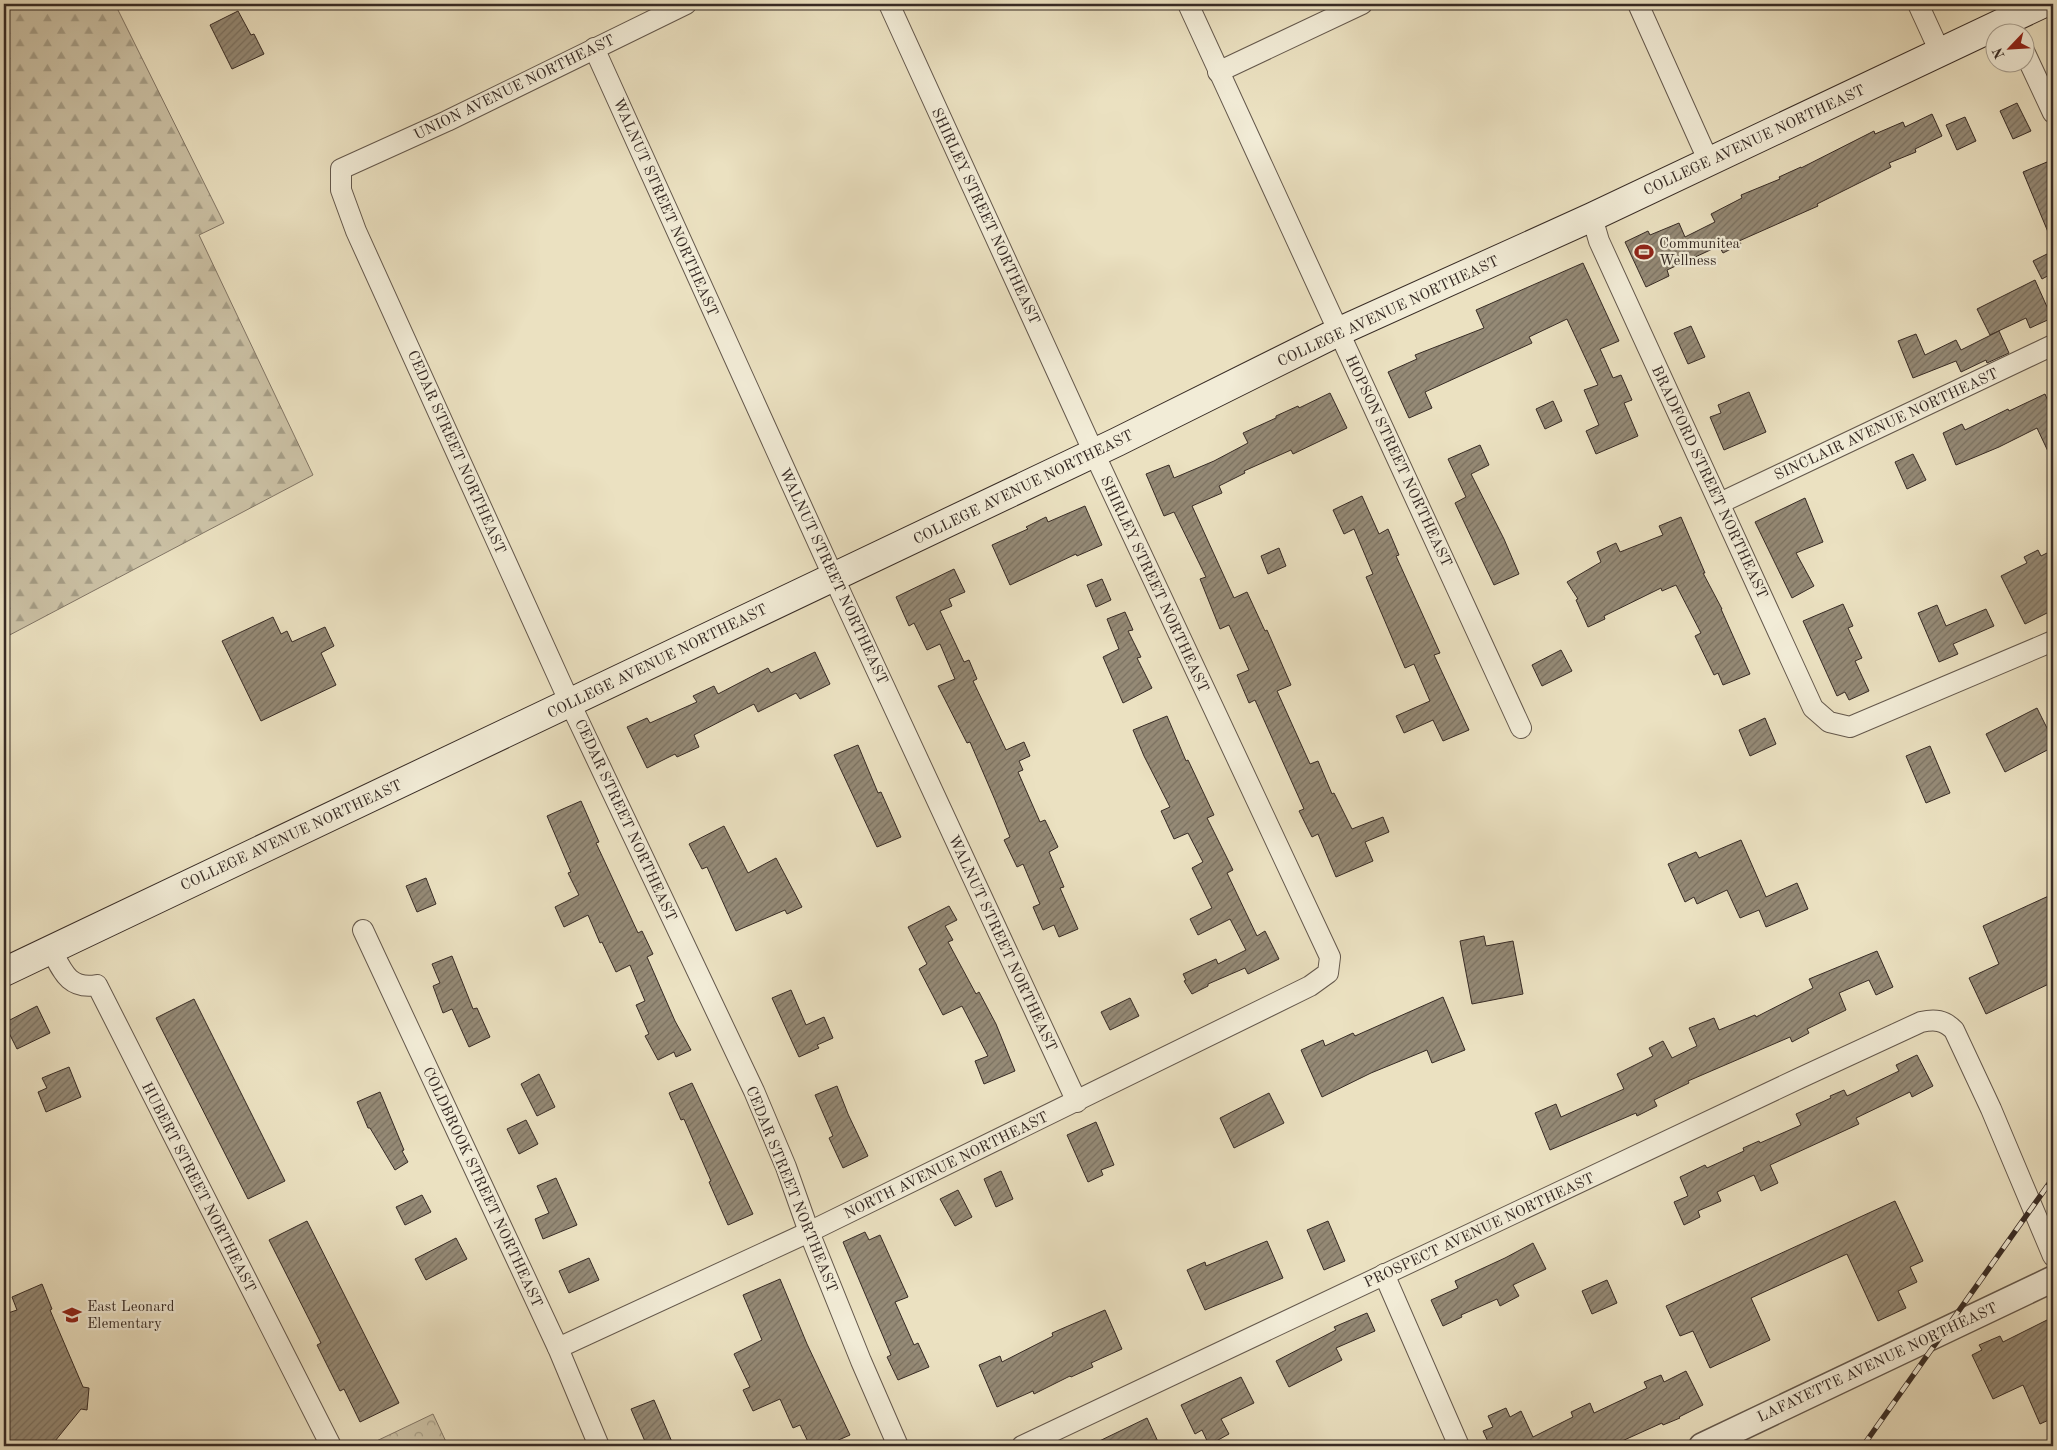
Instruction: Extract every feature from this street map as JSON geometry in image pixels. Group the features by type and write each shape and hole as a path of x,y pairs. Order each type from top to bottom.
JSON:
{"main road":[{"name":"COLLEGE AVENUE NORTHEAST","path":"2018,22 2042,4"},
{"name":"COLLEGE AVENUE NORTHEAST","path":"4,972 1094,453 1340,332 1592,217 1940,52 1984,36"}],"street":[{"name":"UNION AVENUE NORTHEAST","path":"342,169 446,122 686,4"},
{"name":"SHIRLEY STREET NORTHEAST","path":"889,4 1094,453 1330,957 1328,973"},
{"name":"HOPSON STREET NORTHEAST","path":"1188,4 1521,728"},
{"path":"1218,72 1362,4"},
{"path":"1638,4 1709,162"},
{"path":"1918,4 1940,52"},
{"name":"WALNUT STREET NORTHEAST","path":"594,48 834,577 1077,1102"},
{"path":"2034,72 2053,113"},
{"name":"CEDAR STREET NORTHEAST","path":"342,169 341,190 356,231 570,703 754,1091 786,1167 809,1232 861,1361 898,1446"},
{"name":"BRADFORD STREET NORTHEAST","path":"1592,217 1599,242 1813,708 1829,722 1850,727 2053,641"},
{"name":"SINCLAIR AVENUE NORTHEAST","path":"1720,503 2053,345"},
{"name":"COLDBROOK STREET NORTHEAST","path":"363,930 558,1348 599,1446"},
{"name":"HUBERT STREET NORTHEAST","path":"51,949 63,972 70,980 78,985 88,987 97,985 331,1446"},
{"name":"NORTH AVENUE NORTHEAST","path":"558,1348 809,1232 1077,1102 1310,986 1328,973"},
{"name":"PROSPECT AVENUE NORTHEAST","path":"1022,1446 1921,1022 1938,1020 1948,1024 1957,1035 1991,1109 2053,1256"},
{"path":"1384,1274 1459,1446"},
{"name":"LAFAYETTE AVENUE NORTHEAST","path":"1702,1446 2053,1279"}],"green space":[{"path":"4,4 115,4 224,223 199,235 313,475 4,638"},
{"path":"433,1414 448,1446 366,1446"}],"building":[{"path":"238,11 251,35 254,34 264,54 232,69 210,25"},
{"path":"2017,103 2031,131 2013,139 2000,111"},
{"path":"1932,114 1942,136 1915,149 1916,152 1889,163 1891,167 1817,204 1818,206 1739,241 1741,244 1723,253 1719,246 1667,270 1669,276 1646,287 1625,242 1648,231 1650,235 1679,223 1685,237 1715,222 1711,214 1742,198 1741,195 1780,179 1779,177 1874,131 1875,134 1903,122 1905,127"},
{"path":"1965,117 1976,141 1957,150 1946,125"},
{"path":"2047,162 2053,178 2053,244 2023,172"},
{"path":"2053,251 2053,273 2042,279 2033,261"},
{"path":"1583,263 1619,341 1600,349 1613,378 1621,375 1632,400 1624,403 1638,436 1596,454 1586,431 1599,425 1584,390 1598,385 1567,319 1529,337 1532,343 1425,392 1432,408 1409,418 1388,372 1417,359 1415,355 1484,328 1476,310"},
{"path":"2035,280 2052,318 2030,328 2026,318 1990,335 1977,309"},
{"path":"1691,326 1705,357 1688,364 1674,333"},
{"path":"1999,331 2009,353 1987,363 1986,360 1961,372 1956,361 1913,378 1898,341 1916,334 1925,355 1956,340 1961,350"},
{"path":"1749,392 1766,432 1724,450 1710,417 1721,413 1718,405"},
{"path":"1330,393 1347,428 1293,454 1291,450 1244,471 1245,473 1219,486 1222,493 1192,506 1234,598 1247,592 1265,631 1267,630 1291,685 1277,691 1310,764 1318,761 1332,794 1334,793 1352,829 1383,817 1389,832 1365,842 1373,861 1336,877 1318,834 1312,837 1299,811 1304,809 1255,700 1249,703 1237,675 1249,670 1229,625 1220,629 1200,579 1206,577 1174,512 1164,516 1146,474 1169,465 1174,478 1214,461 1248,443 1243,433 1276,418 1276,416 1298,406 1299,408"},
{"path":"2045,394 2053,412 2053,462 2037,428 1956,465 1943,433 1962,424 1965,430 2008,409 2009,411"},
{"path":"1553,401 1562,421 1545,429 1536,409"},
{"path":"1480,445 1489,465 1471,474 1504,539 1519,574 1494,585 1455,503 1466,497 1448,459"},
{"path":"1913,454 1926,480 1907,489 1895,462"},
{"path":"1362,496 1379,534 1388,529 1399,555 1396,556 1440,653 1434,655 1469,730 1443,741 1433,720 1404,733 1396,716 1430,701 1414,664 1405,668 1366,577 1373,574 1354,529 1344,534 1333,510"},
{"path":"1805,498 1823,542 1796,553 1814,586 1792,598 1755,522"},
{"path":"1085,506 1102,545 1077,556 1076,554 1010,585 992,545 1028,529 1026,527 1046,517 1048,522"},
{"path":"1681,517 1705,573 1703,573 1722,609 1750,674 1723,685 1718,673 1714,675 1695,636 1701,633 1676,585 1662,591 1661,588 1604,616 1605,619 1588,627 1576,600 1578,599 1567,582 1601,562 1597,552 1616,543 1620,552 1663,535 1659,526"},
{"path":"1279,548 1286,566 1268,574 1261,556"},
{"path":"2038,550 2041,556 2053,550 2053,610 2025,624 2001,576 2027,563 2024,557"},
{"path":"954,569 965,592 949,599 952,606 940,611 964,662 969,660 977,679 973,681 1006,750 1024,742 1030,756 1019,761 1023,770 1018,772 1040,822 1045,820 1058,847 1049,852 1064,887 1060,888 1078,929 1059,937 1054,925 1043,930 1033,907 1040,904 1023,864 1017,867 1004,840 1010,837 995,800 970,742 967,743 938,686 955,679 940,644 927,650 914,623 909,626 896,597"},
{"path":"1102,579 1111,600 1096,607 1087,585"},
{"path":"1843,604 1853,626 1848,628 1862,658 1855,661 1869,691 1849,700 1845,692 1837,696 1803,621"},
{"path":"1937,605 1946,626 1986,609 1994,626 1953,644 1958,654 1939,662 1918,613"},
{"path":"1125,612 1133,630 1128,631 1141,657 1137,658 1152,688 1123,703 1103,657 1119,649 1107,619"},
{"path":"273,617 281,634 287,631 292,642 325,627 334,646 321,653 336,685 261,721 222,641"},
{"path":"1561,650 1572,671 1542,686 1532,665"},
{"path":"815,652 830,684 800,699 796,693 758,712 754,704 694,735 699,747 677,757 675,754 647,768 627,727 647,718 650,723 697,702 693,696 714,686 718,694 768,668 771,673"},
{"path":"2037,708 2053,740 2053,747 2005,772 1986,734"},
{"path":"1167,716 1186,761 1188,760 1214,815 1207,818 1233,870 1227,873 1257,936 1265,931 1279,959 1248,974 1245,968 1208,984 1208,986 1192,994 1184,981 1186,980 1183,974 1216,959 1218,964 1246,950 1230,919 1198,935 1190,919 1212,908 1192,868 1203,862 1188,833 1174,839 1161,811 1170,807 1133,730"},
{"path":"1765,718 1776,744 1750,756 1739,730"},
{"path":"858,745 878,793 881,792 901,837 877,847 834,755"},
{"path":"1930,746 1950,793 1926,803 1906,756"},
{"path":"581,801 599,842 596,843 638,933 642,931 653,954 647,957 675,1021 691,1050 676,1057 674,1052 658,1060 645,1036 649,1034 636,1005 645,1001 630,965 616,972 602,942 600,943 588,915 564,927 555,907 579,895 568,873 571,872 547,816"},
{"path":"724,826 748,873 776,858 802,907 787,914 785,910 736,931 707,867 702,869 689,844"},
{"path":"1741,840 1766,897 1797,883 1808,909 1766,927 1759,910 1740,918 1727,890 1697,904 1694,897 1685,902 1668,864 1696,852 1699,858"},
{"path":"426,878 436,904 417,912 406,886"},
{"path":"2053,894 2053,982 1986,1014 1969,978 1999,964 1983,926"},
{"path":"949,906 957,920 945,926 953,940 948,942 976,994 979,992 996,1024 1015,1071 984,1084 975,1061 988,1056 962,1006 943,1015 919,969 927,964 908,927"},
{"path":"1484,936 1486,946 1513,941 1523,994 1472,1004 1460,941"},
{"path":"1877,951 1893,987 1876,995 1869,980 1839,993 1846,1010 1807,1029 1809,1033 1792,1042 1790,1037 1688,1081 1689,1083 1654,1100 1657,1106 1637,1116 1636,1113 1550,1150 1535,1113 1556,1104 1561,1117 1624,1089 1617,1074 1653,1056 1649,1048 1663,1041 1672,1058 1697,1046 1689,1028 1714,1018 1719,1030 1755,1015 1756,1017 1813,988 1809,979"},
{"path":"452,956 473,1009 477,1008 490,1037 469,1047 452,1009 443,1013 433,986 440,983 432,964"},
{"path":"791,990 806,1025 824,1017 833,1038 817,1045 819,1048 799,1057 772,998"},
{"path":"1443,997 1465,1050 1432,1063 1427,1050 1371,1073 1322,1097 1301,1050 1323,1040 1325,1046 1353,1033 1355,1036"},
{"path":"1130,998 1139,1016 1110,1030 1101,1012"},
{"path":"194,999 285,1181 248,1199 156,1018"},
{"path":"37,1006 50,1033 17,1049 4,1023"},
{"path":"1917,1055 1933,1086 1912,1097 1910,1092 1856,1118 1859,1124 1770,1165 1778,1183 1761,1191 1754,1175 1717,1192 1721,1201 1698,1211 1700,1217 1684,1225 1674,1202 1688,1196 1680,1177 1705,1165 1707,1168 1744,1151 1743,1148 1759,1141 1760,1143 1801,1125 1796,1114 1844,1090 1847,1096 1899,1071 1896,1065"},
{"path":"69,1067 81,1097 46,1112 38,1092 47,1088 42,1078"},
{"path":"539,1074 555,1107 537,1116 521,1084"},
{"path":"692,1083 753,1214 728,1225 684,1119 681,1120 669,1093"},
{"path":"837,1086 868,1156 843,1168 829,1138 833,1136 815,1095"},
{"path":"380,1092 408,1162 395,1170 370,1128 368,1128 357,1102"},
{"path":"1269,1093 1284,1123 1234,1148 1220,1118"},
{"path":"526,1120 538,1144 519,1154 507,1129"},
{"path":"1096,1122 1114,1165 1101,1170 1103,1175 1088,1182 1067,1135"},
{"path":"1001,1171 1013,1199 996,1207 984,1179"},
{"path":"556,1178 577,1225 543,1239 535,1219 549,1213 537,1186"},
{"path":"958,1190 972,1217 955,1226 940,1199"},
{"path":"422,1195 431,1212 405,1225 396,1207"},
{"path":"1895,1201 1923,1261 1910,1267 1917,1282 1898,1291 1906,1308 1878,1321 1847,1254 1751,1298 1770,1340 1710,1368 1693,1331 1680,1336 1666,1306"},
{"path":"307,1221 399,1403 360,1422 344,1389 340,1391 317,1345 321,1343 269,1240"},
{"path":"1328,1221 1345,1261 1324,1270 1307,1230"},
{"path":"865,1232 869,1240 880,1235 908,1297 895,1302 914,1345 918,1343 929,1367 898,1380 887,1357 891,1355 843,1242"},
{"path":"456,1238 467,1259 426,1280 415,1259"},
{"path":"1267,1241 1283,1278 1205,1310 1187,1270 1205,1262 1206,1266"},
{"path":"1533,1243 1546,1269 1513,1285 1519,1296 1500,1306 1497,1299 1461,1315 1462,1317 1443,1326 1431,1300 1458,1288 1455,1281"},
{"path":"589,1258 599,1280 569,1293 559,1271"},
{"path":"780,1279 807,1344 850,1435 825,1446 810,1446 800,1425 793,1428 780,1399 753,1411 743,1390 750,1387 734,1354 762,1340 743,1295"},
{"path":"1607,1280 1617,1303 1592,1314 1582,1291"},
{"path":"42,1284 52,1309 50,1310 83,1387 89,1388 87,1410 81,1409 51,1446 4,1446 4,1325 8,1323 5,1314 17,1310 12,1297"},
{"path":"1105,1310 1122,1349 1091,1363 1093,1367 1034,1394 1033,1391 997,1407 979,1365 1000,1356 1002,1362 1053,1336 1052,1333"},
{"path":"1367,1313 1375,1331 1336,1348 1342,1360 1289,1387 1276,1361 1336,1330 1334,1327"},
{"path":"2053,1317 2053,1418 2040,1424 2023,1385 1993,1399 1972,1355 1982,1350 1979,1345 2000,1336 2003,1342"},
{"path":"1686,1371 1703,1405 1680,1418 1663,1425 1662,1423 1611,1446 1490,1446 1483,1431 1493,1427 1488,1416 1506,1408 1510,1417 1521,1411 1533,1437 1573,1417 1571,1412 1590,1403 1594,1413 1647,1388 1644,1382 1661,1375 1664,1382"},
{"path":"1241,1377 1254,1403 1221,1419 1229,1434 1209,1445 1202,1430 1195,1434 1181,1405"},
{"path":"654,1400 672,1442 661,1446 647,1446 631,1409"},
{"path":"1147,1418 1160,1446 1089,1446"}],"railway":[{"path":"1863,1446 2053,1178"}],"place":[{"name":"Communitea Wellness","path":"1644,252"},
{"name":"East Leonard Elementary","path":"72,1315"}]}
